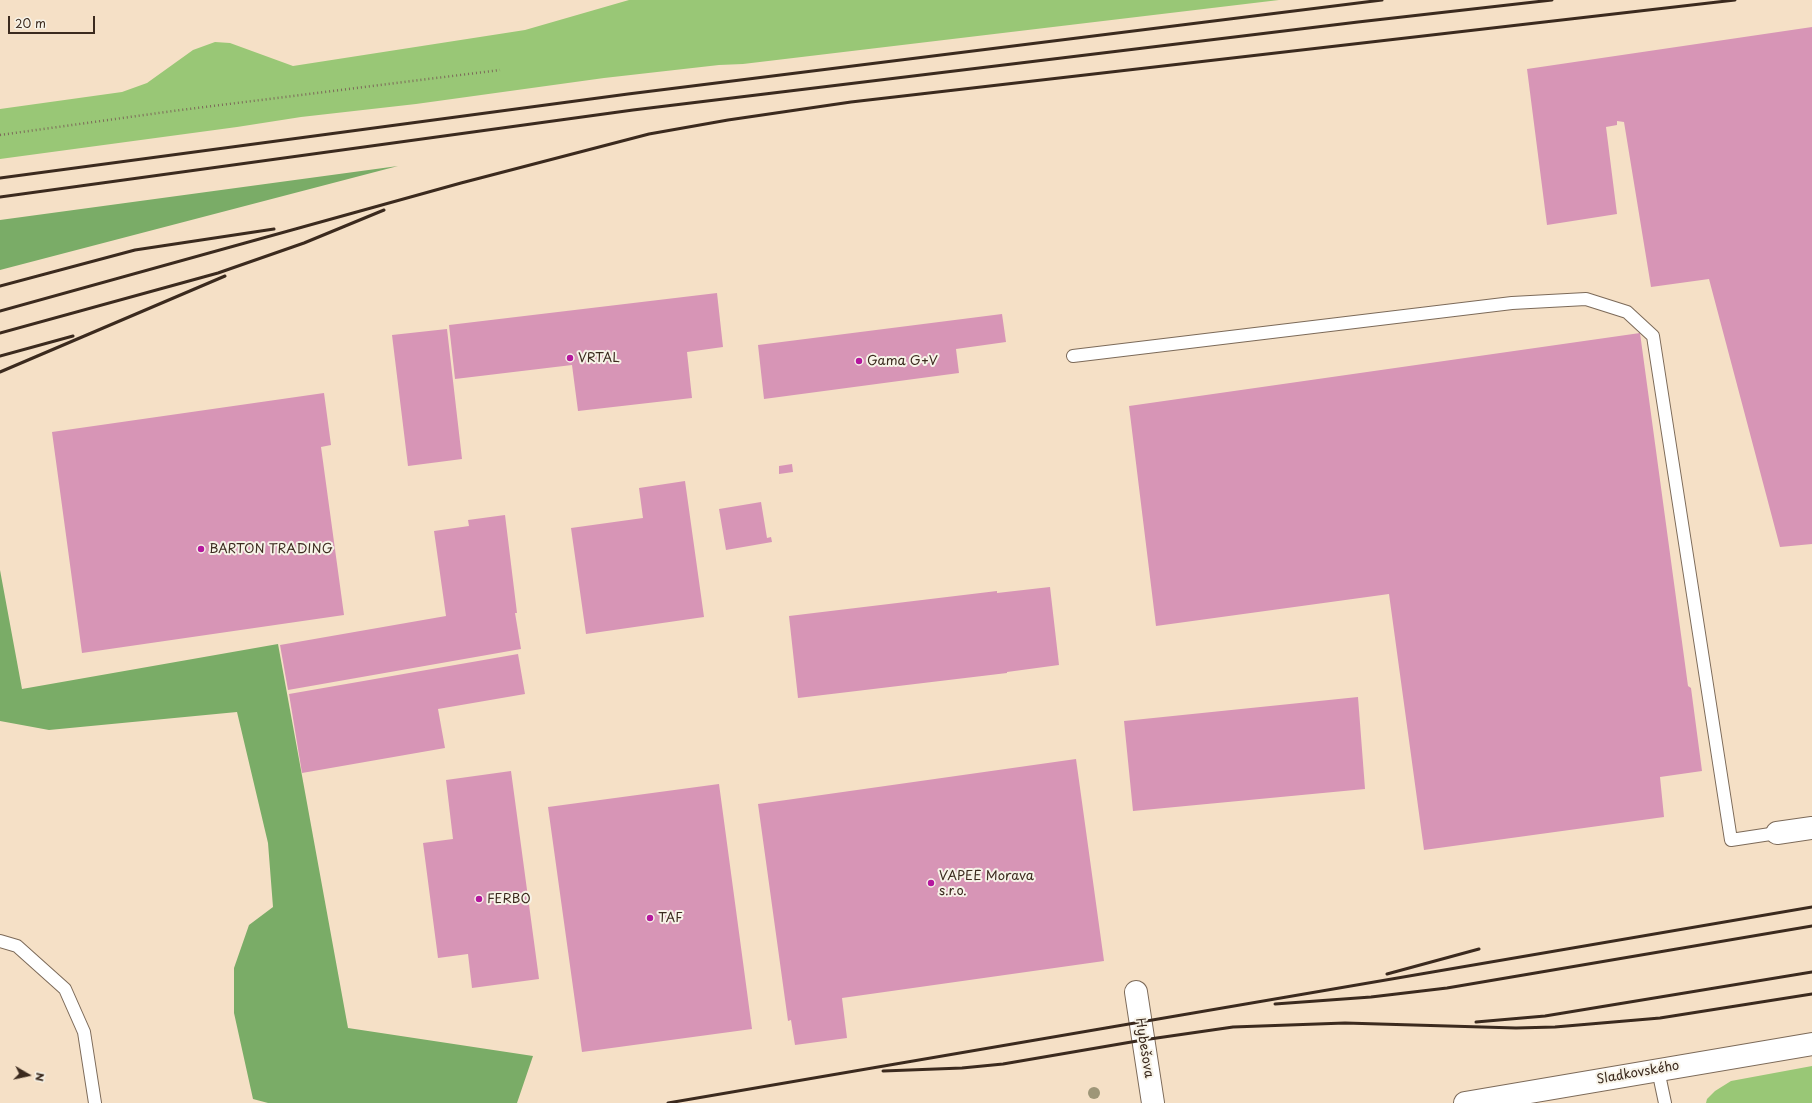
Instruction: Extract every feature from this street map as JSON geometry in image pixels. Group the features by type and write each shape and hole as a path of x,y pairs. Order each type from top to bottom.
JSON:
{"street":[{"path":"1777,833 1812,828"},
{"name":"Hybešova","path":"1136,992 1153,1103"},
{"name":"Sladkovského","path":"1465,1103 1812,1044"}],"lane":[{"path":"1073,356 1512,303 1586,299 1627,312 1653,336 1732,840 1777,833"},
{"path":"0,941 17,946 66,989 84,1032 95,1103"},
{"path":"1658,1070 1665,1103"}],"path":[{"path":"0,135 173,111 500,70"}],"green space":[{"path":"629,0 1279,0 743,64 719,65 604,78 416,104 301,117 0,159 0,109 122,92 147,83 193,50 215,42 230,43 293,66 525,30"},
{"path":"398,166 0,270 0,220"},
{"path":"0,570 22,689 278,644 348,1028 533,1056 517,1103 268,1103 253,1099 234,1013 234,968 249,925 273,907 268,843 237,712 49,730 0,721"},
{"path":"1812,1066 1812,1103 1706,1103 1707,1099 1715,1091 1731,1081"}],"building":[{"path":"1812,27 1812,544 1780,547 1709,279 1651,287 1624,122 1617,121 1617,125 1606,127 1617,214 1547,225 1527,69"},
{"name":"VRTAL","path":"717,293 723,347 687,352 692,398 578,411 572,365 455,379 449,325"},
{"name":"Gama G+V","path":"1002,314 1006,342 956,349 959,373 764,399 758,345"},
{"path":"447,329 462,459 408,466 392,335"},
{"path":"1640,333 1688,686 1691,688 1702,771 1660,777 1664,817 1424,850 1389,594 1156,626 1129,406"},
{"name":"BARTON TRADING","path":"324,393 331,445 321,447 344,615 82,653 52,432"},
{"path":"792,464 793,472 779,474 779,466"},
{"path":"685,481 704,617 586,634 571,528 643,518 639,488"},
{"path":"761,502 767,538 771,537 772,542 726,550 719,509"},
{"path":"505,515 517,613 515,613 521,649 288,690 280,645 446,616 434,531 469,526 468,520"},
{"path":"1050,587 1059,665 1007,673 798,698 789,616 997,591 997,593"},
{"path":"518,654 525,694 438,709 445,748 302,773 289,694"},
{"path":"1358,697 1365,789 1133,811 1124,721"},
{"name":"VAPEE Morava s.r.o.","path":"1076,759 1104,961 842,998 847,1038 795,1045 791,1020 788,1021 758,804"},
{"name":"FERBO","path":"511,771 539,979 472,988 468,954 438,958 423,843 453,839 446,780"},
{"name":"TAF","path":"719,784 752,1029 582,1052 548,807"}],"railway":[{"path":"0,178 628,94 1382,0"},
{"path":"0,197 633,110 1358,22 1552,0"},
{"path":"0,311 461,183 649,134 728,120 851,102 1735,0"},
{"path":"0,333 218,273 304,243 384,210"},
{"path":"0,286 135,250 274,229"},
{"path":"0,372 225,276"},
{"path":"0,356 73,336"},
{"path":"668,1103 1812,907"},
{"path":"1275,1004 1371,997 1447,988 1812,926"},
{"path":"1387,974 1479,949"},
{"path":"1476,1022 1545,1016 1812,972"},
{"path":"883,1071 962,1068 1003,1064 1143,1040 1233,1027 1345,1023 1516,1028 1555,1027 1660,1018 1812,994"}],"place":[{"name":"VRTAL","path":"570,358"},
{"name":"Gama G+V","path":"859,361"},
{"name":"BARTON TRADING","path":"201,549"},
{"name":"VAPEE Morava s.r.o.","path":"931,883"},
{"name":"FERBO","path":"479,899"},
{"name":"TAF","path":"650,918"}]}
